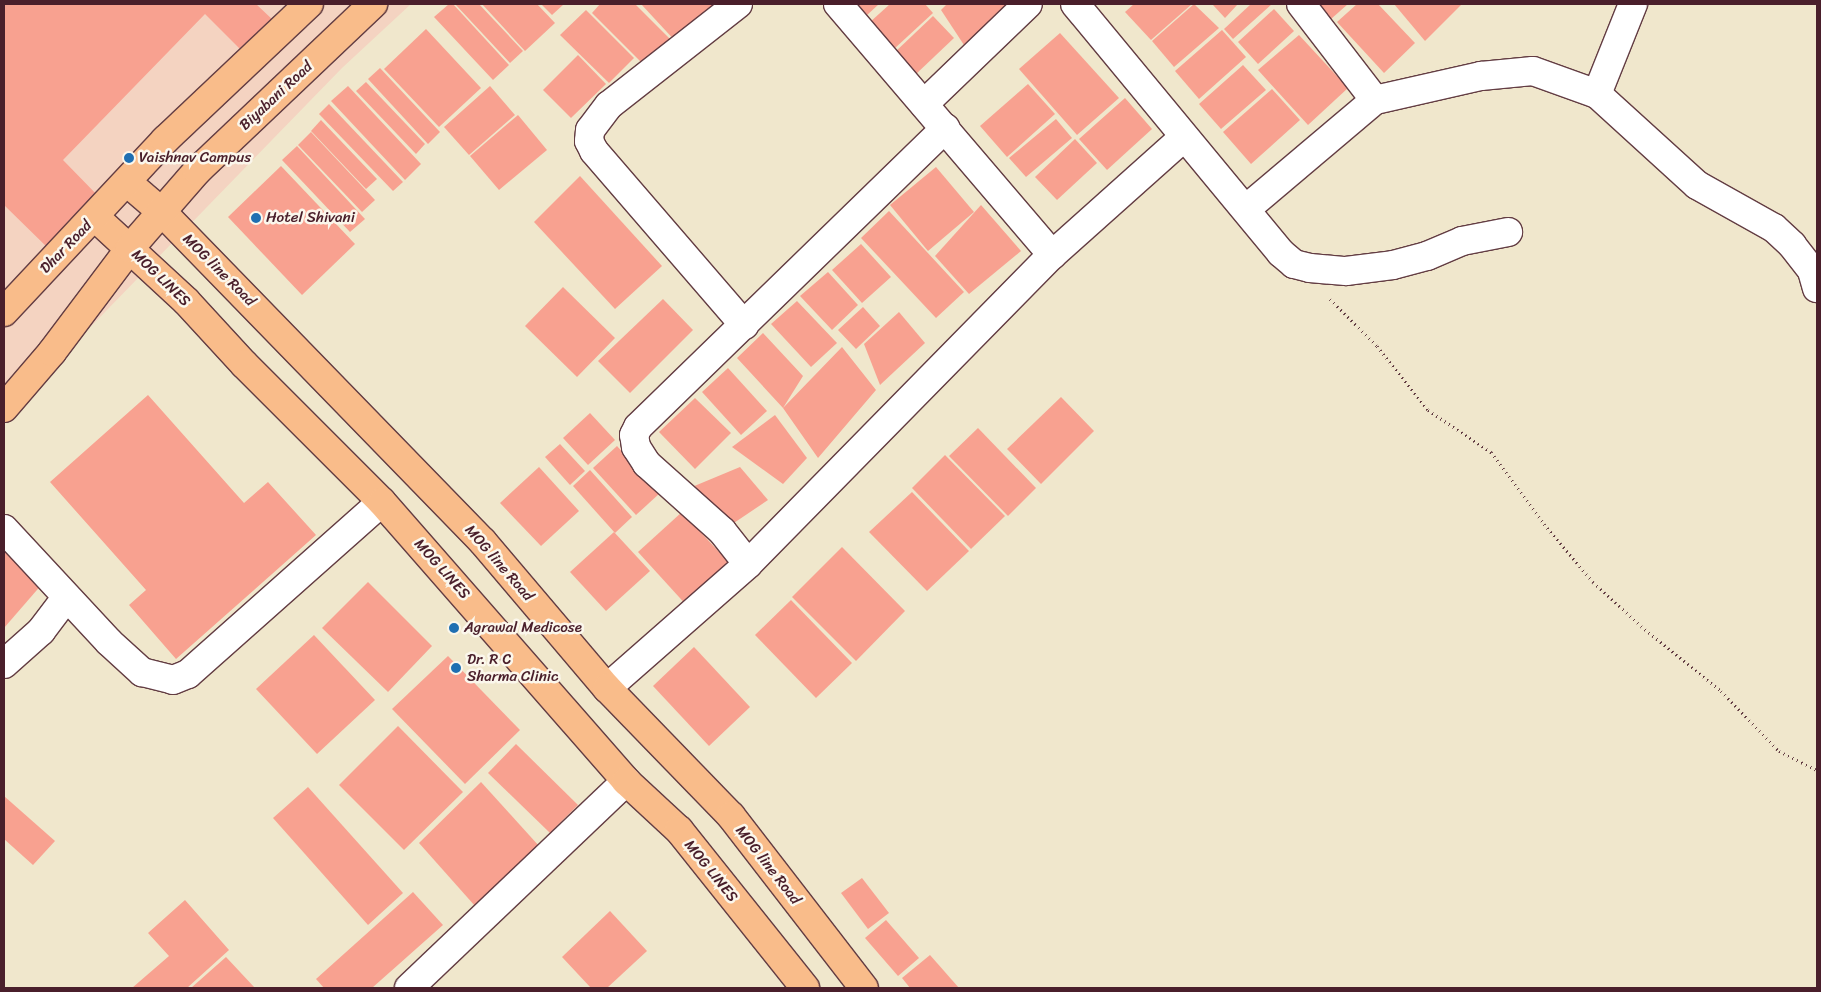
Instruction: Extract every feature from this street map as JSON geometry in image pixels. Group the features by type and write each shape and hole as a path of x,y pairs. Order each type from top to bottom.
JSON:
{"main road":[{"path":"128,182 165,140 309,4"},
{"name":"Biyabani Road","path":"4,408 52,352 130,248 163,214 197,171 373,4"},
{"name":"MOG line Road","path":"128,182 163,214 483,542 607,688 731,816 864,988"},
{"name":"Dhar Road","path":"4,312 128,182"},
{"name":"MOG LINES","path":"95,217 130,248 382,502 626,781 679,830 805,988"}],"street":[{"path":"738,4 609,105 592,125 589,142 594,151 744,325"},
{"path":"838,4 946,128 1052,255"},
{"path":"924,104 1028,4"},
{"path":"1075,4 1281,253 1294,264 1310,268 1346,271 1393,265 1427,256 1462,240 1508,232"},
{"path":"1301,4 1375,100"},
{"path":"1597,94 1632,4"},
{"path":"1246,209 1375,100 1481,76 1533,71 1597,94 1697,185 1774,228 1792,245 1812,271 1817,288"},
{"path":"748,564 722,531 647,464 636,448 634,435 648,414 744,325 946,128"},
{"path":"607,688 748,564 1052,255 1184,137"},
{"path":"4,528 109,642 142,672 173,680 188,674 382,502"},
{"path":"4,664 41,631 61,604"},
{"path":"409,988 626,781"}],"path":[{"path":"1328,298 1377,346 1428,410 1492,452 1544,524 1594,582 1641,626 1721,691 1779,752 1817,770"}],"shaded area":[{"name":"Vaishnav Campus","path":"4,4 411,4 342,68 4,416"}],"building":[{"path":"4,4 256,4 274,21 243,52 205,14 63,160 103,201 52,252 4,205"},
{"path":"449,4 453,4 509,65 493,80 434,17"},
{"path":"455,4 479,4 523,51 510,63"},
{"path":"482,4 537,4 555,23 525,51"},
{"path":"541,4 564,4 552,15"},
{"path":"600,4 635,4 674,43 648,69 592,13"},
{"path":"641,4 719,4 678,44"},
{"path":"855,4 879,4 866,16"},
{"path":"890,4 925,4 933,13 894,49 869,23"},
{"path":"947,4 1012,4 964,45 941,10"},
{"path":"1134,4 1192,4 1151,40 1125,12"},
{"path":"1194,4 1219,28 1174,67 1152,41"},
{"path":"1214,4 1238,4 1225,18 1213,5"},
{"path":"1251,4 1272,4 1233,39 1224,29"},
{"path":"1318,4 1348,4 1331,19"},
{"path":"1357,4 1378,4 1415,43 1384,73 1337,22"},
{"path":"1394,4 1462,4 1425,41"},
{"path":"1274,9 1294,31 1258,64 1238,42"},
{"path":"586,10 634,58 609,83 560,35"},
{"path":"933,16 954,38 915,75 894,53"},
{"path":"426,29 481,88 439,127 384,69"},
{"path":"1222,30 1246,57 1199,99 1175,71"},
{"path":"1060,33 1119,98 1077,135 1019,69"},
{"path":"1299,35 1348,88 1308,125 1258,70"},
{"path":"578,55 606,84 571,118 543,90"},
{"path":"1243,65 1266,90 1221,129 1199,104"},
{"path":"380,68 440,132 428,144 368,79"},
{"path":"366,82 425,144 416,154 356,91"},
{"path":"1028,84 1055,114 1007,157 980,126"},
{"path":"348,86 421,164 405,180 331,101"},
{"path":"490,86 515,115 469,155 444,127"},
{"path":"1272,89 1300,120 1251,164 1223,132"},
{"path":"1125,98 1152,129 1107,170 1079,139"},
{"path":"329,104 403,182 393,191 319,114"},
{"path":"518,115 547,150 499,190 470,156"},
{"path":"1056,119 1072,138 1026,177 1009,158"},
{"path":"321,120 377,179 366,189 311,131"},
{"path":"311,132 375,200 362,212 298,145"},
{"path":"1075,139 1097,163 1057,200 1035,177"},
{"path":"297,146 365,219 350,232 282,160"},
{"path":"281,166 355,244 302,295 228,217"},
{"path":"936,167 974,212 928,251 890,205"},
{"path":"580,176 662,266 615,309 534,222"},
{"path":"981,205 1021,251 969,294 935,256"},
{"path":"889,211 964,292 936,318 861,238"},
{"path":"861,244 891,277 862,303 832,270"},
{"path":"828,272 858,305 832,330 800,296"},
{"path":"563,287 615,338 577,377 525,326"},
{"path":"663,299 693,330 630,393 598,361"},
{"path":"797,301 837,343 811,367 771,324"},
{"path":"863,307 880,326 856,349 838,330"},
{"path":"899,312 925,343 880,385 864,344"},
{"path":"763,333 803,376 783,408 737,358"},
{"path":"842,347 876,390 818,458 783,408"},
{"path":"728,368 767,411 741,435 702,392"},
{"path":"148,395 244,503 268,482 316,535 176,659 129,605 146,590 50,482"},
{"path":"1061,397 1094,431 1041,484 1007,449"},
{"path":"695,398 731,433 695,469 659,432"},
{"path":"590,413 615,440 588,465 563,438"},
{"path":"775,415 807,458 783,484 732,447"},
{"path":"978,428 1036,488 1008,516 949,456"},
{"path":"560,444 585,471 570,485 545,457"},
{"path":"617,446 660,493 636,515 593,468"},
{"path":"945,455 1005,516 971,549 912,488"},
{"path":"539,467 579,511 541,546 500,503"},
{"path":"740,467 768,500 722,531 692,487"},
{"path":"590,470 632,517 615,533 573,486"},
{"path":"912,492 969,551 927,591 869,532"},
{"path":"682,512 733,567 689,608 638,552"},
{"path":"614,532 650,571 606,611 570,572"},
{"path":"842,547 905,611 856,661 792,597"},
{"path":"4,549 43,583 4,628"},
{"path":"368,582 432,646 388,692 322,628"},
{"path":"791,600 852,663 816,698 755,635"},
{"path":"314,635 375,700 317,754 256,689"},
{"path":"694,647 750,707 709,746 653,686"},
{"path":"448,656 520,730 465,784 392,709"},
{"path":"398,726 463,792 404,850 339,785"},
{"path":"516,744 578,805 550,833 488,773"},
{"path":"481,782 539,846 475,906 419,843"},
{"path":"308,787 403,893 368,925 273,818"},
{"path":"4,796 55,841 33,865 4,839"},
{"path":"862,878 889,913 868,929 841,893"},
{"path":"413,892 443,925 372,988 324,988 316,979"},
{"path":"185,900 229,950 187,988 132,988 169,956 148,933"},
{"path":"610,911 647,951 607,988 591,988 562,957"},
{"path":"886,920 919,958 898,976 865,938"},
{"path":"930,955 959,988 910,988 902,978"},
{"path":"226,957 255,988 191,988"}],"place":[{"name":"Vaishnav Campus","path":"129,158"},
{"name":"Hotel Shivani","path":"256,218"},
{"name":"Agrawal Medicose","path":"454,628"},
{"name":"Dr. R C Sharma Clinic","path":"456,668"}]}
